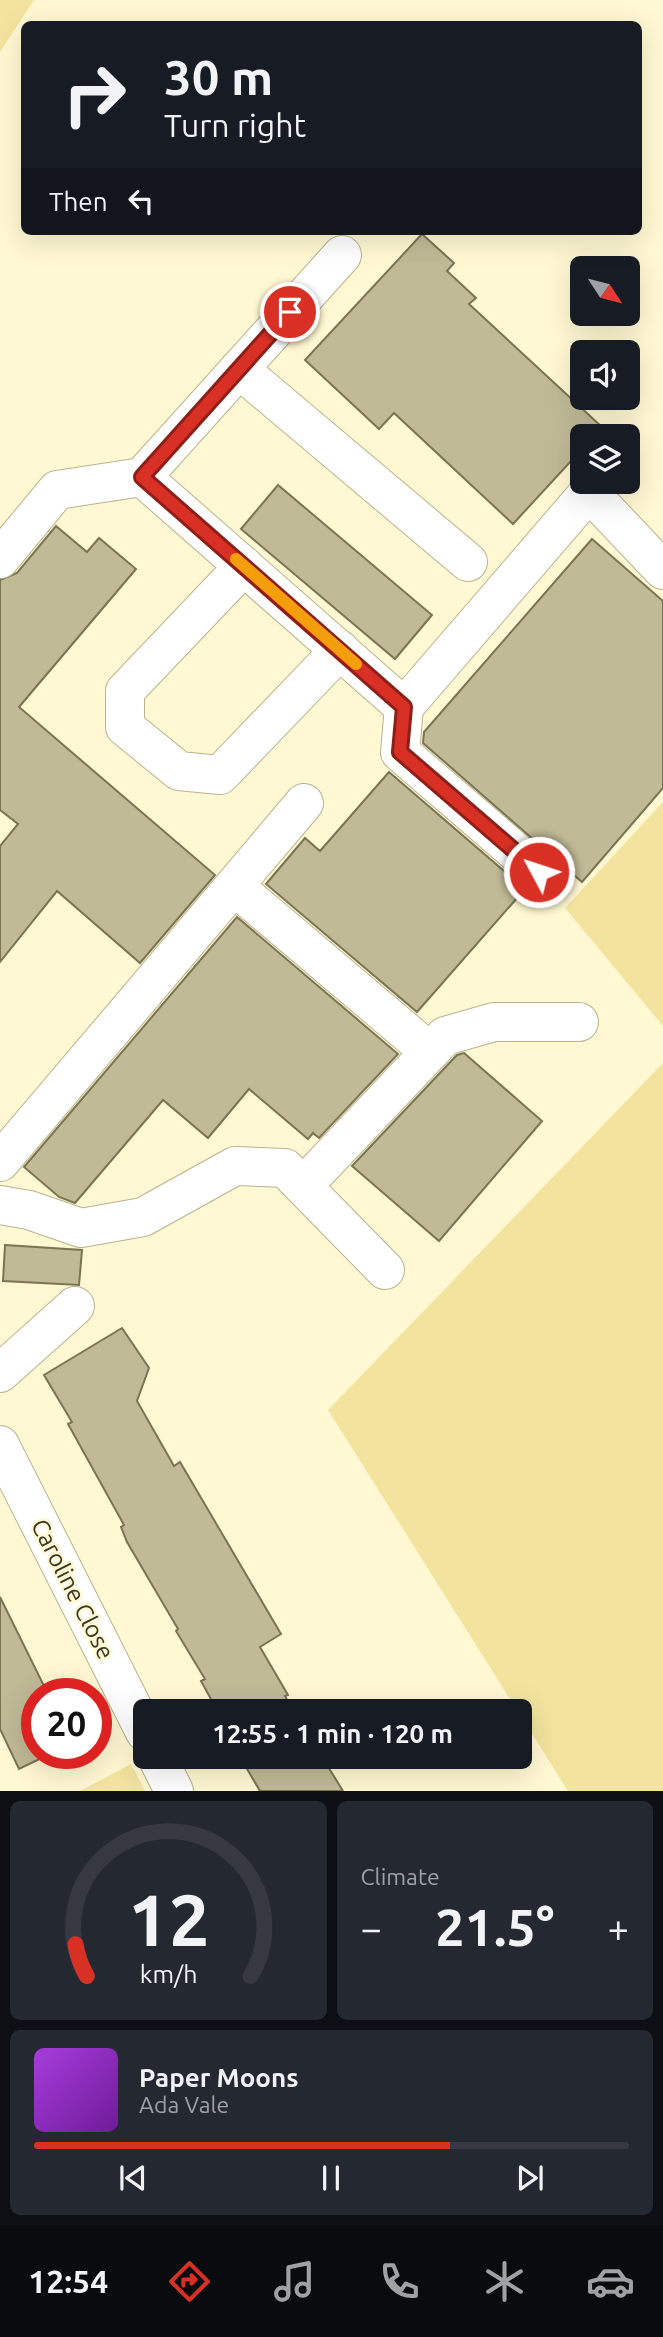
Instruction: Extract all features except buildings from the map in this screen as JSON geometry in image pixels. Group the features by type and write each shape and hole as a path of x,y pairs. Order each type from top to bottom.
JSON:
{"street":[{"path":"0,559 57,490 142,477 342,255"},
{"path":"239,369 468,562"},
{"path":"142,477 404,707"},
{"path":"539,872 400,752 404,707 589,492 663,570"},
{"path":"244,566 125,691 125,727 179,771 220,775 340,650"},
{"path":"0,1162 304,803"},
{"path":"234,886 430,1052"},
{"path":"303,1186 445,1036 494,1022 579,1022"},
{"path":"0,1205 29,1209 81,1228 143,1217 235,1166 285,1168 385,1270"},
{"path":"0,1374 75,1306"},
{"name":"Caroline Close","path":"0,1445 133,1708"},
{"path":"164,1769 174,1791"}],"shaded area":[{"path":"0,0 34,0 0,52"},
{"path":"663,802 663,1026 565,908"},
{"path":"663,1063 663,1791 568,1791 532,1734 532,1699 510,1699 328,1410"},
{"path":"131,1764 145,1791 80,1791"}],"slow traffic":[{"path":"236,559 356,664"}],"route":[{"path":"290,312 142,477 404,707 400,752 539,872"}]}
